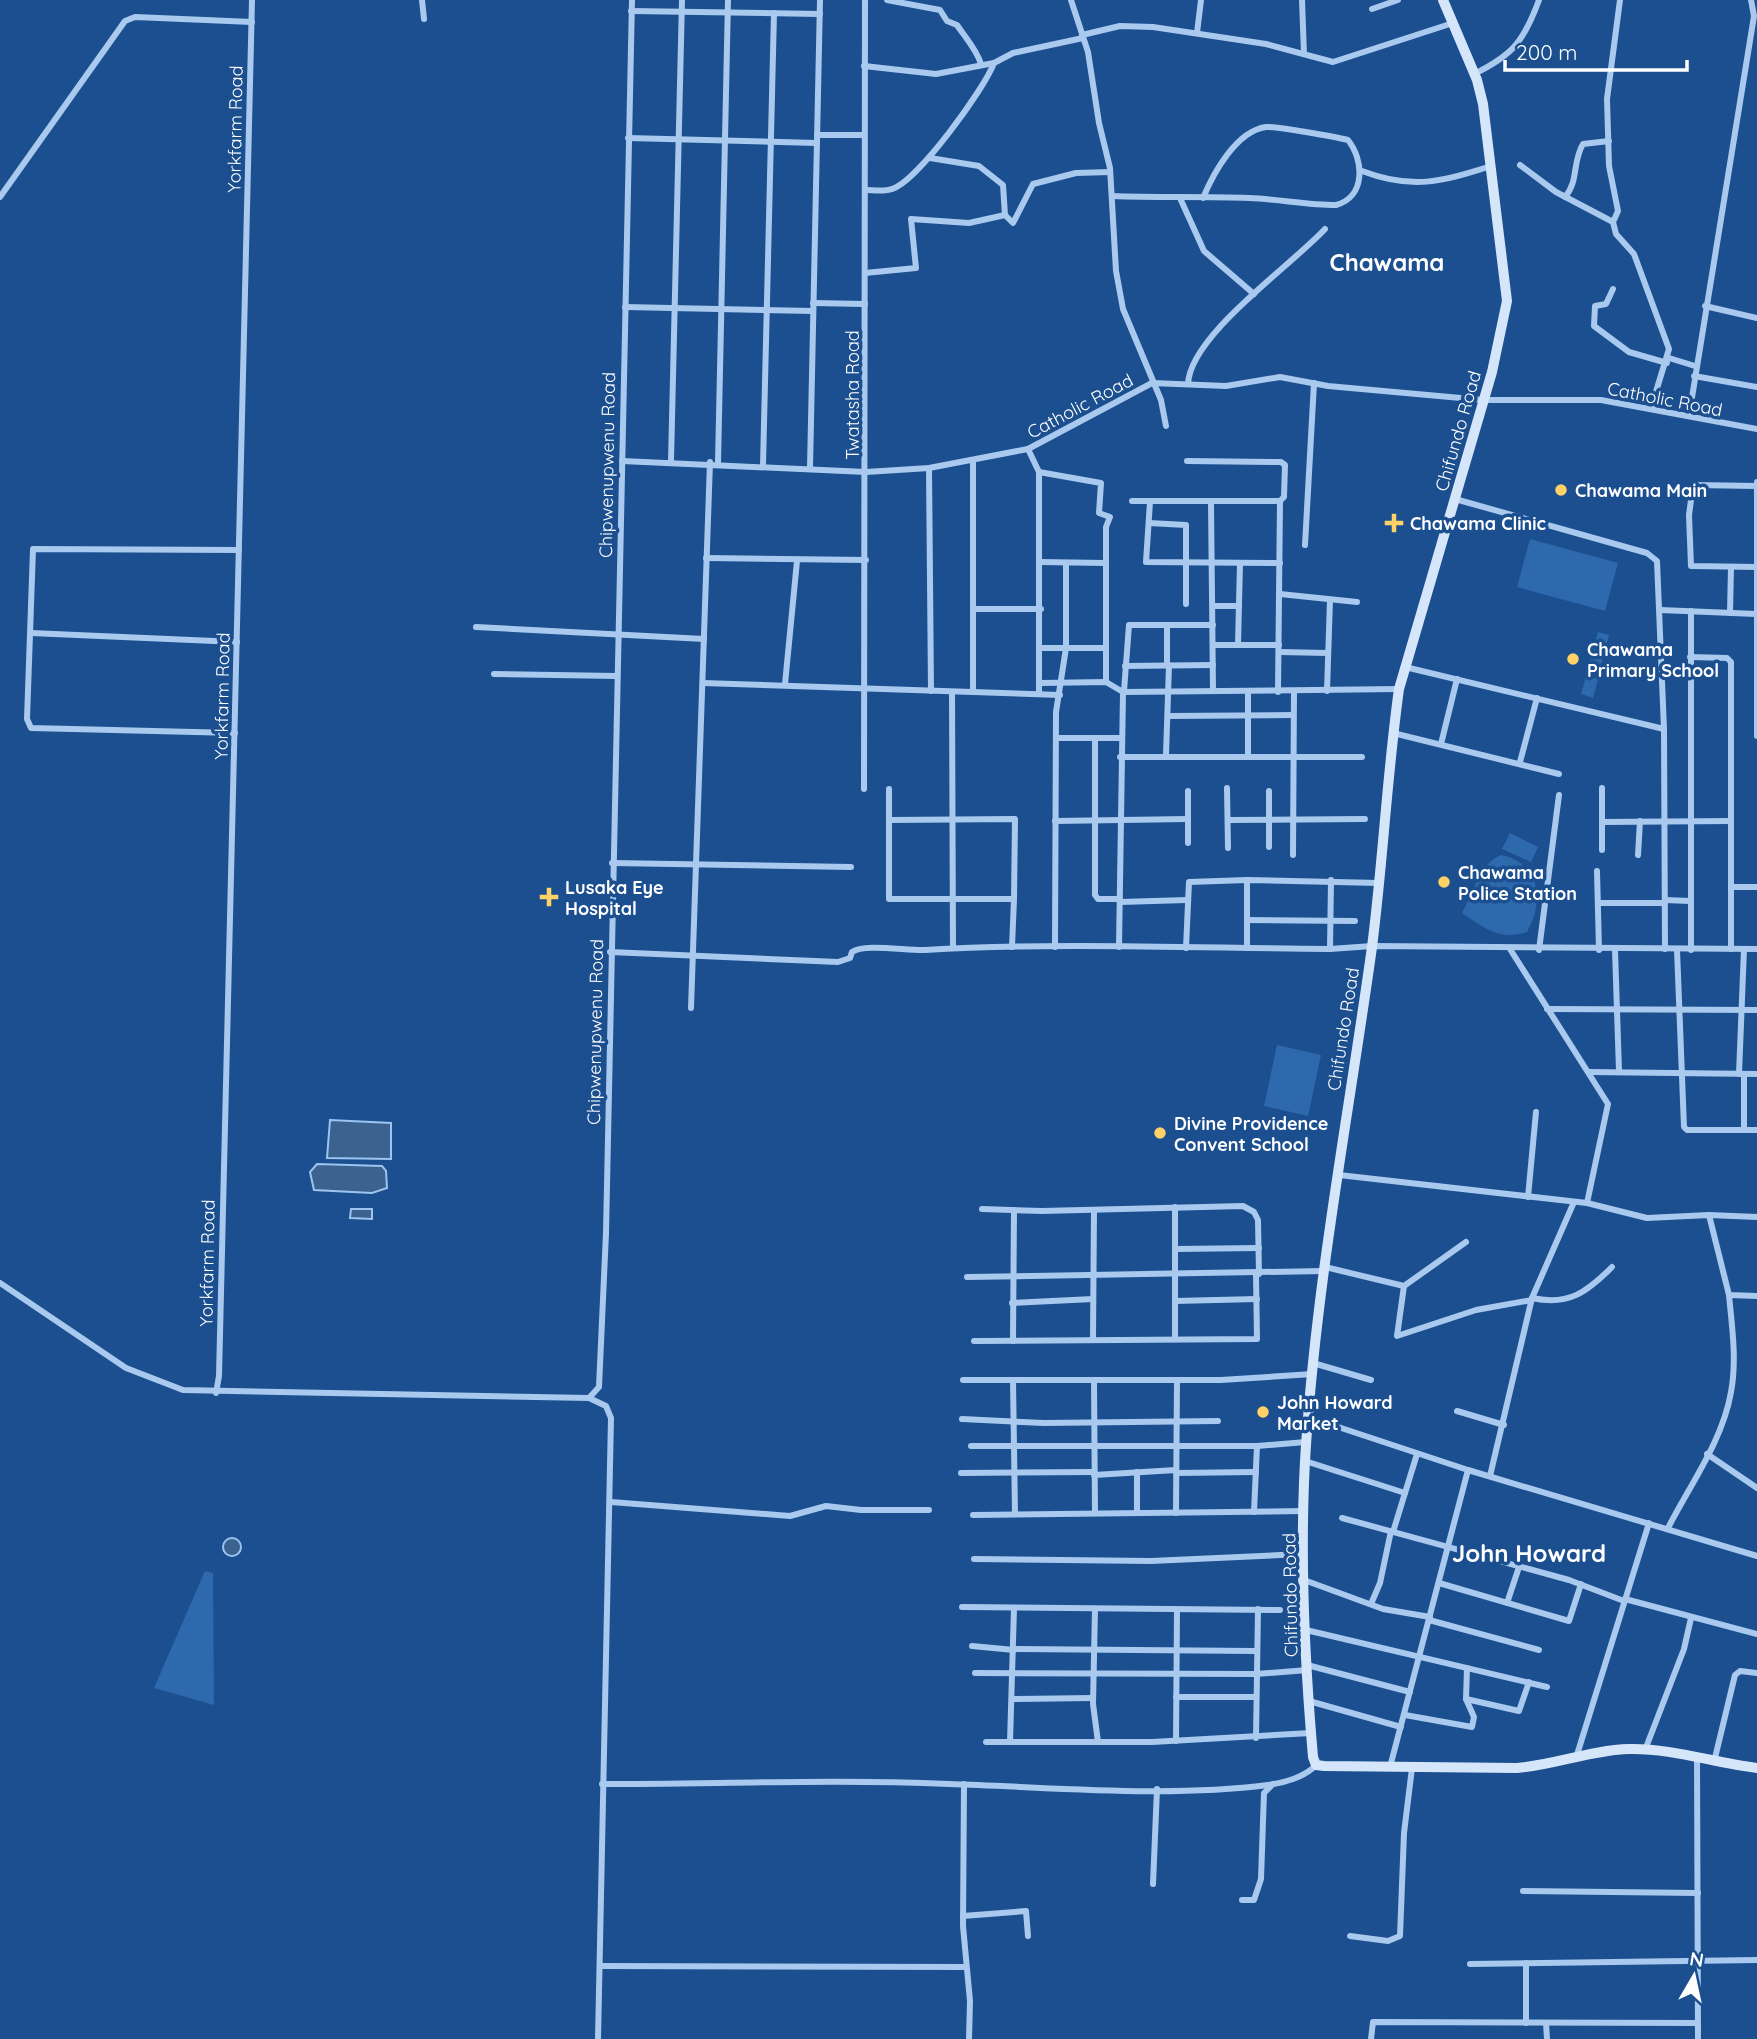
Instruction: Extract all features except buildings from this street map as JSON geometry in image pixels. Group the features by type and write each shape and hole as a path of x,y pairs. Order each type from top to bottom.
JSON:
{"street":[{"name":"Yorkfarm Road","path":"216,1393 221,1306 252,0"},
{"path":"422,0 424,19"},
{"name":"Chipwenupwenu Road","path":"589,1398 598,1387 601,1374 632,0"},
{"path":"671,461 681,0"},
{"path":"691,1009 698,864 706,558 714,462 728,0"},
{"path":"810,468 820,0"},
{"name":"Twatasha Road","path":"864,789 862,689 866,559 865,0"},
{"path":"887,0 940,10 947,22 957,25 964,39 978,53 981,64"},
{"path":"1070,0 1083,36 1110,172 1116,271 1123,309 1161,400 1166,426"},
{"path":"1197,33 1201,0"},
{"path":"1302,0 1304,54"},
{"path":"1372,9 1398,0"},
{"name":"Chifundo Road","path":"1316,1765 1309,1701 1303,1554 1306,1442 1325,1269 1372,946 1393,733 1399,689 1503,329 1507,301 1483,104 1474,74 1443,0"},
{"path":"1474,74 1502,61 1511,52 1539,0"},
{"path":"1620,0 1609,70 1609,141 1618,211 1613,222 1616,234 1634,254 1664,333 1668,361 1651,408"},
{"path":"1689,416 1705,306 1720,237 1756,20 1751,0"},
{"path":"631,11 820,14"},
{"path":"763,465 774,13"},
{"path":"0,197 125,21 135,17 252,22"},
{"path":"864,65 929,75 994,63 1013,53 1134,25 1266,44 1322,61 1347,59 1452,23"},
{"path":"864,190 893,189 930,158 946,132 956,125 994,63"},
{"path":"1112,196 1336,205 1347,200 1362,171 1360,161 1348,140 1267,127 1233,147 1213,173 1203,198"},
{"path":"628,138 771,142 864,135"},
{"path":"1565,197 1575,186 1577,157 1583,144 1609,141"},
{"path":"930,158 983,168 1003,185 1005,215 1013,223 1033,184 1076,173 1110,172"},
{"path":"1520,165 1565,197 1613,222"},
{"path":"1362,171 1396,182 1422,183 1456,178 1492,166"},
{"path":"1180,198 1204,251 1254,294"},
{"path":"865,273 916,268 911,219 965,223 1005,215"},
{"path":"1188,384 1196,356 1254,294 1302,254 1325,229"},
{"path":"1613,289 1606,304 1595,306 1594,326 1629,352 1695,366"},
{"path":"813,303 865,304"},
{"path":"1705,306 1757,318"},
{"path":"625,307 813,311"},
{"path":"1694,376 1757,387"},
{"name":"Catholic Road","path":"622,461 714,462 866,471 972,462 1028,450 1152,383 1231,385 1280,377 1314,383 1483,400 1572,398 1651,408 1757,429"},
{"path":"1305,545 1314,383"},
{"path":"1028,450 1039,472 1042,648 1039,692"},
{"path":"1187,461 1284,463 1284,497 1280,501 1278,692"},
{"path":"972,462 973,691"},
{"path":"929,467 931,691"},
{"path":"1039,472 1101,483 1099,513 1110,517 1106,527 1105,564 1106,682"},
{"path":"1757,567 1691,566 1691,486 1757,484 1757,567 1756,614 1757,736"},
{"path":"1455,499 1647,553 1658,567 1664,729 1665,949"},
{"path":"1132,502 1280,501"},
{"path":"1150,502 1146,562 1280,563"},
{"path":"1211,503 1213,690"},
{"path":"1149,523 1186,525 1186,604"},
{"path":"235,733 31,728 27,719 32,552 35,548 239,550"},
{"path":"706,558 797,561 866,559"},
{"path":"785,684 797,561"},
{"path":"1040,562 1105,564"},
{"path":"1055,947 1056,738 1066,648 1066,563"},
{"path":"1238,645 1240,563"},
{"path":"1730,613 1731,567"},
{"path":"1280,594 1357,602"},
{"path":"1327,691 1330,600"},
{"path":"1213,606 1239,606"},
{"path":"973,610 1041,609"},
{"path":"1660,610 1756,614"},
{"path":"1690,950 1691,611"},
{"path":"1119,947 1120,738 1129,625 1213,625"},
{"path":"1166,755 1169,690 1167,625"},
{"path":"476,627 704,639"},
{"path":"31,633 237,642"},
{"path":"1213,645 1328,653"},
{"path":"1042,648 1106,648"},
{"path":"1690,657 1727,658 1731,662 1731,949"},
{"path":"1125,666 1213,665"},
{"path":"1405,667 1664,729"},
{"path":"494,674 617,676"},
{"path":"1441,744 1458,679"},
{"path":"1041,683 1106,682 1123,692 1399,689"},
{"path":"704,683 953,692 1039,692 1060,695"},
{"path":"1248,691 1248,757"},
{"path":"953,692 953,948"},
{"path":"1293,855 1294,692"},
{"path":"1520,762 1537,698"},
{"path":"1168,716 1293,715"},
{"path":"1393,733 1520,762 1559,774"},
{"path":"1056,738 1120,738"},
{"path":"1095,738 1095,895 1098,899 1187,900"},
{"path":"1120,757 1362,757"},
{"path":"1227,788 1228,848"},
{"path":"1602,788 1602,850"},
{"path":"890,789 889,899 1014,899"},
{"path":"1188,791 1188,843"},
{"path":"1269,791 1269,847"},
{"path":"1539,950 1559,794"},
{"path":"890,820 953,817 1015,819 1012,947"},
{"path":"1055,821 1188,819"},
{"path":"1228,820 1365,819"},
{"path":"1638,855 1640,821"},
{"path":"1602,822 1731,821"},
{"path":"612,863 851,867"},
{"path":"1597,871 1599,950"},
{"path":"1247,880 1247,948"},
{"path":"1330,948 1331,880"},
{"path":"1186,948 1187,900 1191,881 1331,880 1379,883"},
{"path":"1731,887 1757,887"},
{"path":"1598,903 1690,901"},
{"path":"1247,920 1355,921"},
{"path":"610,952 838,962 850,958 852,951 859,947 904,951 1012,947 1372,946 1539,950 1757,949"},
{"path":"1510,948 1608,1104 1587,1203"},
{"path":"1744,949 1741,1009 1744,1130"},
{"path":"1615,950 1619,1071"},
{"path":"1677,950 1685,1129 1757,1130"},
{"path":"1547,1009 1757,1010"},
{"path":"1589,1072 1757,1074"},
{"path":"1528,1197 1536,1112"},
{"path":"1339,1175 1587,1203 1647,1218 1709,1215 1757,1217"},
{"path":"1490,1476 1532,1299 1574,1202"},
{"path":"1174,1339 1175,1207"},
{"path":"974,1341 1257,1339 1258,1220 1249,1208 982,1209"},
{"path":"1013,1341 1014,1210"},
{"path":"1093,1339 1094,1210"},
{"path":"1668,1528 1707,1454 1732,1391 1734,1355 1729,1295 1709,1215"},
{"path":"1466,1242 1404,1286 1397,1336 1476,1310 1532,1299 1548,1301 1575,1298 1587,1291 1612,1267"},
{"path":"1175,1249 1259,1248"},
{"path":"967,1277 1258,1274 1325,1269 1404,1286"},
{"path":"0,1283 126,1368 183,1391 589,1398 601,1402 610,1412 611,1502 598,2039"},
{"path":"1729,1295 1757,1296"},
{"path":"1174,1301 1257,1299"},
{"path":"1012,1303 1093,1300"},
{"path":"963,1380 1177,1380 1313,1368 1371,1380"},
{"path":"1176,1513 1177,1380"},
{"path":"1013,1381 1015,1514"},
{"path":"1094,1381 1095,1513"},
{"path":"1457,1410 1504,1425"},
{"path":"1308,1417 1468,1470 1757,1556"},
{"path":"962,1419 1218,1421"},
{"path":"971,1447 1257,1446 1306,1442"},
{"path":"1254,1512 1257,1446"},
{"path":"1371,1604 1380,1583 1392,1532 1417,1454"},
{"path":"1707,1454 1757,1488"},
{"path":"1305,1461 1405,1493"},
{"path":"1390,1766 1468,1470"},
{"path":"1137,1472 1137,1513"},
{"path":"961,1474 1256,1472"},
{"path":"611,1502 790,1516 826,1506 861,1510 929,1510"},
{"path":"973,1515 1304,1511"},
{"path":"1342,1518 1581,1584 1624,1600 1757,1634"},
{"path":"1576,1759 1649,1523"},
{"path":"974,1559 1151,1561 1303,1554"},
{"path":"1507,1603 1519,1567"},
{"path":"1304,1580 1371,1604 1539,1650"},
{"path":"1439,1583 1569,1620 1581,1584"},
{"path":"962,1607 1280,1610"},
{"path":"1010,1742 1014,1608"},
{"path":"1095,1609 1093,1698 1098,1742"},
{"path":"1256,1738 1258,1609"},
{"path":"1176,1741 1177,1610"},
{"path":"1645,1750 1684,1649 1691,1618"},
{"path":"1306,1630 1547,1688"},
{"path":"972,1646 1014,1649 1256,1651"},
{"path":"975,1673 1256,1674 1308,1667 1410,1692"},
{"path":"1405,1715 1472,1727 1474,1714 1466,1699 1467,1668"},
{"path":"1714,1762 1735,1675 1740,1671 1757,1673"},
{"path":"1466,1699 1519,1711 1528,1682"},
{"path":"1176,1697 1256,1697"},
{"path":"1012,1699 1093,1698"},
{"path":"1309,1701 1401,1727"},
{"path":"986,1742 1176,1741 1311,1733"},
{"path":"603,1784 964,1784 1027,1789 1157,1788 1273,1784 1296,1778 1316,1765 1517,1768 1576,1759 1598,1751 1645,1750 1757,1768"},
{"path":"1697,1757 1698,2039"},
{"path":"1350,1936 1388,1941 1400,1936 1404,1833 1412,1768"},
{"path":"964,1784 964,1916 969,2039"},
{"path":"1242,1900 1254,1900 1261,1879 1264,1793 1273,1784"},
{"path":"1153,1884 1157,1788"},
{"path":"1523,1891 1698,1893"},
{"path":"964,1916 1026,1911 1028,1936"},
{"path":"1470,1964 1757,1960"},
{"path":"1526,1963 1526,2023"},
{"path":"600,1966 966,1968"},
{"path":"1371,2039 1373,2022 1698,2023"},
{"path":"1546,2023 1547,2039"}],"shaded area":[{"path":"1530,539 1618,563 1605,611 1517,587"},
{"path":"1598,632 1609,635 1604,655 1593,652"},
{"path":"1592,655 1603,658 1598,676 1586,673"},
{"path":"1586,676 1598,679 1593,698 1581,694"},
{"path":"1510,833 1538,847 1531,862 1502,849"},
{"path":"1501,855 1524,866 1535,885 1536,908 1527,932 1500,934 1462,913 1488,864"},
{"path":"1277,1045 1321,1055 1308,1116 1264,1106"},
{"path":"330,1120 391,1123 391,1159 327,1158"},
{"path":"317,1164 382,1166 386,1171 387,1188 372,1193 314,1190 310,1172"},
{"path":"351,1209 372,1209 372,1219 350,1218"},
{"path":"232,1538 238,1541 241,1547 238,1553 232,1556 226,1553 223,1547 226,1541"},
{"path":"205,1571 213,1573 214,1705 154,1688"}],"place":[{"name":"Chawama Main","path":"1561,490"},
{"name":"Chawama Clinic","path":"1394,523"},
{"name":"Chawama Primary School","path":"1573,659"},
{"name":"Chawama Police Station","path":"1444,882"},
{"name":"Lusaka Eye Hospital","path":"549,897"},
{"name":"Divine Providence Convent School","path":"1160,1133"},
{"name":"John Howard Market","path":"1263,1412"}],"district":[{"name":"Chawama","path":"1387,262"},
{"name":"John Howard","path":"1529,1553"}]}
